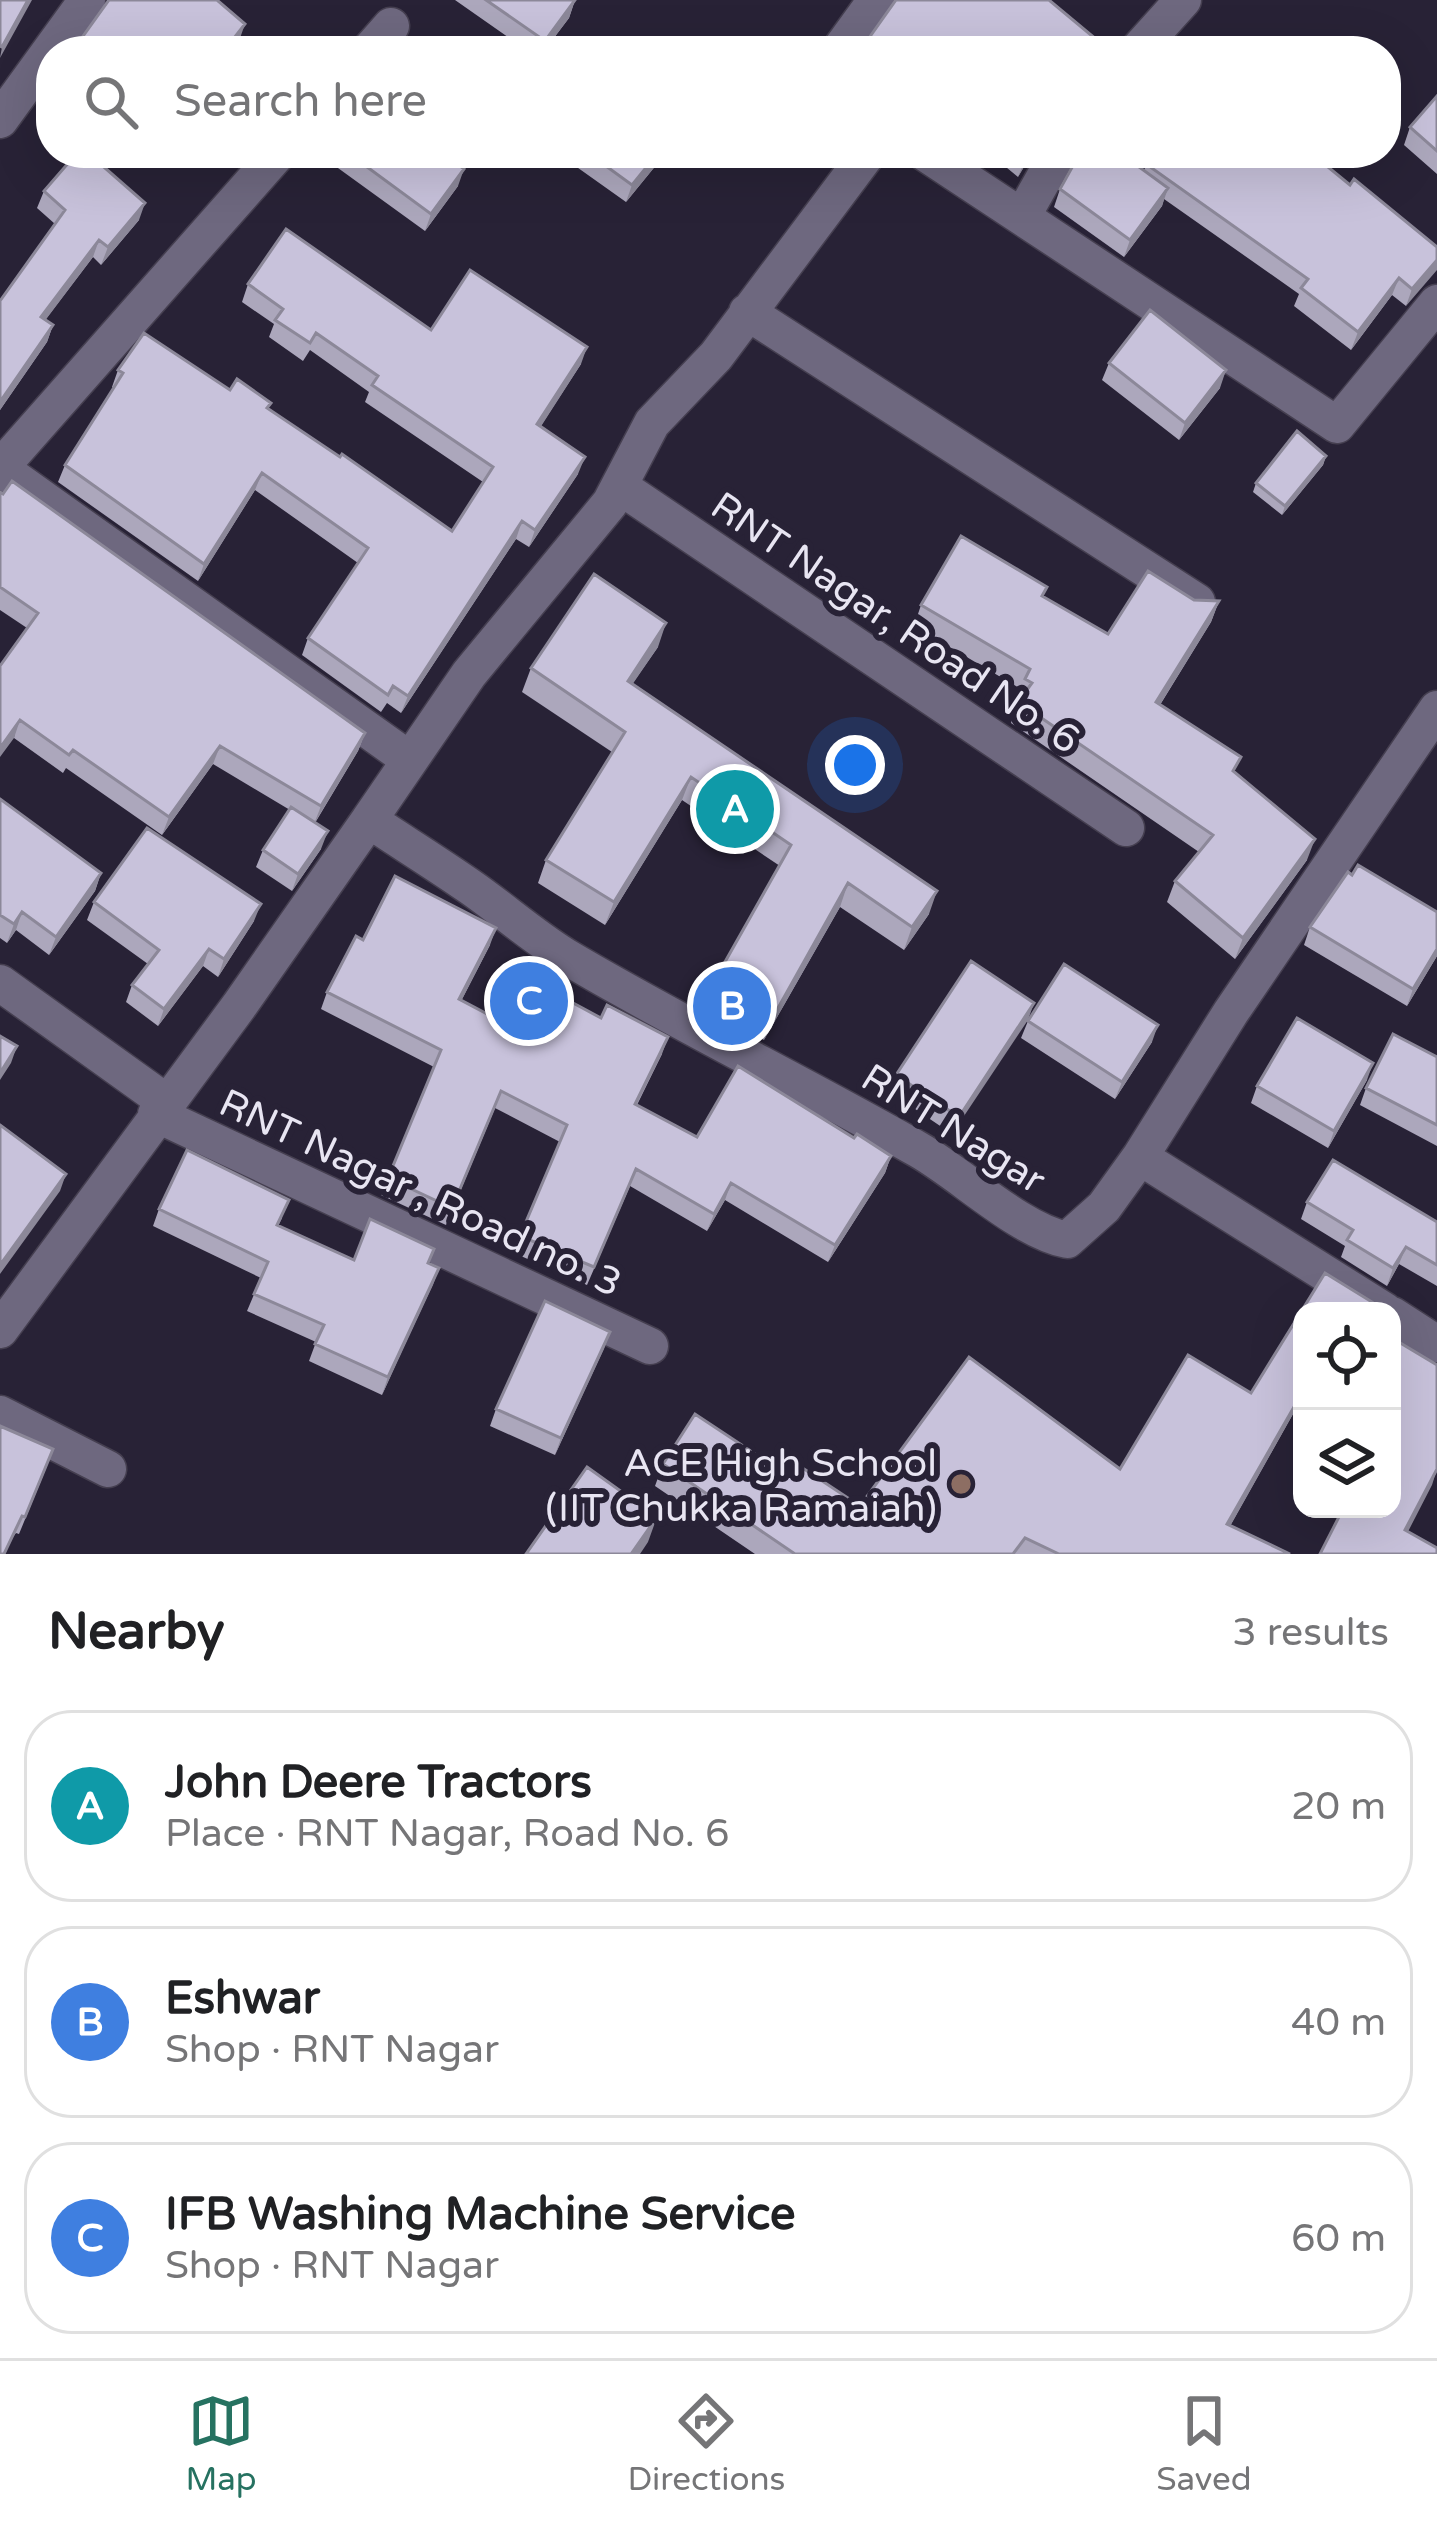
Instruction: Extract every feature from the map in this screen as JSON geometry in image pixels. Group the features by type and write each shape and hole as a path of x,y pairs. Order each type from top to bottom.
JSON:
{"street":[{"path":"61,36 87,0"},
{"path":"850,36 876,0"},
{"path":"1151,36 1183,0"},
{"path":"0,121 36,71"},
{"path":"265,168 0,468 410,760"},
{"path":"0,1330 238,1006 469,674 610,503 652,423 716,356 857,168"},
{"path":"948,168 1337,425 1437,303"},
{"path":"1022,217 1050,168"},
{"path":"747,312 1197,602"},
{"name":"RNT Nagar, Road No. 6","path":"619,486 1126,828"},
{"name":"RNT Nagar","path":"369,820 558,952 682,1025 925,1153 1049,1236 1067,1240 1083,1230 1140,1157 1257,973 1437,709"},
{"name":"RNT Nagar , Road no. 3","path":"0,983 161,1108 650,1346"},
{"path":"1140,1157 1371,1302"},
{"path":"1401,1320 1437,1343"},
{"path":"0,1414 108,1469"}],"building":[{"path":"0,0 28,0 2,47 0,46"},
{"path":"109,0 217,0 245,24 236,36 83,36"},
{"path":"486,0 575,0 549,36 538,36"},
{"path":"896,0 1049,0 1092,36 870,36"},
{"path":"1437,96 1437,151 1410,127"},
{"path":"64,168 105,168 145,203 108,247 99,240 41,317 53,325 0,402 0,301 65,210 44,191"},
{"path":"368,168 463,168 431,214"},
{"path":"609,168 646,168 632,185"},
{"path":"1072,168 1141,168 1168,188 1130,240 1060,189"},
{"path":"1152,168 1329,168 1350,185 1354,179 1437,247 1437,260 1412,289 1399,278 1358,332 1301,288 1308,279"},
{"path":"286,229 431,330 470,270 587,347 537,424 585,457 535,530 522,521 408,696 393,686 388,695 308,638 368,548 262,473 204,564 65,465 144,333 230,390 237,379 271,403 267,408 452,531 493,467 372,385 378,376 316,333 310,343 275,320 283,309 248,284"},
{"path":"1150,310 1226,370 1185,423 1109,363"},
{"path":"1297,431 1326,456 1285,506 1256,483"},
{"path":"12,481 365,733 321,806 220,746 169,817 73,750 69,755 20,720 0,748 0,666 38,613 0,587 0,492"},
{"path":"961,536 1047,587 1042,596 1108,634 1148,571 1194,600 1219,601 1156,702 1241,757 1233,771 1315,839 1243,938 1175,881 1213,835 1018,702 1032,683 1025,679 1030,669 921,605"},
{"path":"594,574 666,623 628,681 937,891 912,927 848,883 773,1017 712,985 791,845 691,777 614,902 546,860 625,732 531,668"},
{"path":"0,799 101,873 56,937 22,912 14,924 0,915"},
{"path":"291,807 328,831 298,874 263,850"},
{"path":"147,828 261,904 224,959 209,949 164,1009 132,985 159,950 94,902"},
{"path":"1358,865 1437,912 1437,949 1413,989 1310,927 1348,872 1352,875"},
{"path":"395,876 496,928 459,999 525,1034 549,990 601,1018 607,1005 668,1037 635,1104 697,1137 738,1066 891,1156 835,1245 731,1183 714,1214 636,1169 594,1267 520,1236 567,1125 501,1091 452,1208 388,1178 441,1050 327,992 356,936 363,940"},
{"path":"971,961 1034,1003 959,1117 896,1075"},
{"path":"1064,964 1158,1025 1122,1082 1028,1021"},
{"path":"1297,1018 1373,1063 1334,1131 1257,1086"},
{"path":"1393,1034 1437,1057 1437,1125 1366,1088"},
{"path":"0,1036 17,1046 0,1073"},
{"path":"0,1125 66,1174 0,1265"},
{"path":"187,1150 289,1200 277,1225 354,1260 370,1219 434,1249 428,1263 439,1268 388,1377 315,1344 324,1325 254,1294 268,1262 159,1209"},
{"path":"1333,1160 1437,1222 1437,1265 1406,1247 1393,1268 1347,1240 1353,1230 1307,1202"},
{"path":"1325,1273 1372,1302 1307,1302"},
{"path":"545,1301 610,1332 561,1438 496,1409"},
{"path":"1293,1325 1293,1409 1227,1524 1290,1554 1059,1554 1025,1538 1013,1554 795,1554 663,1464 695,1414 778,1469 786,1457 860,1506 969,1357 1120,1469 1188,1355 1251,1393"},
{"path":"1401,1343 1437,1365 1437,1469 1405,1530 1437,1548 1437,1554 1320,1554 1338,1518 1401,1518"},
{"path":"0,1426 53,1449 4,1554 0,1554"},
{"path":"587,1467 657,1517 631,1554 526,1554"}],"place":[{"name":"John Deere Tractors","path":"735,809"},
{"name":"IFB Washing Machine Service","path":"529,1001"},
{"name":"Eshwar","path":"732,1006"},
{"name":"ACE High School (IIT Chukka Ramaiah)","path":"961,1484"}]}
